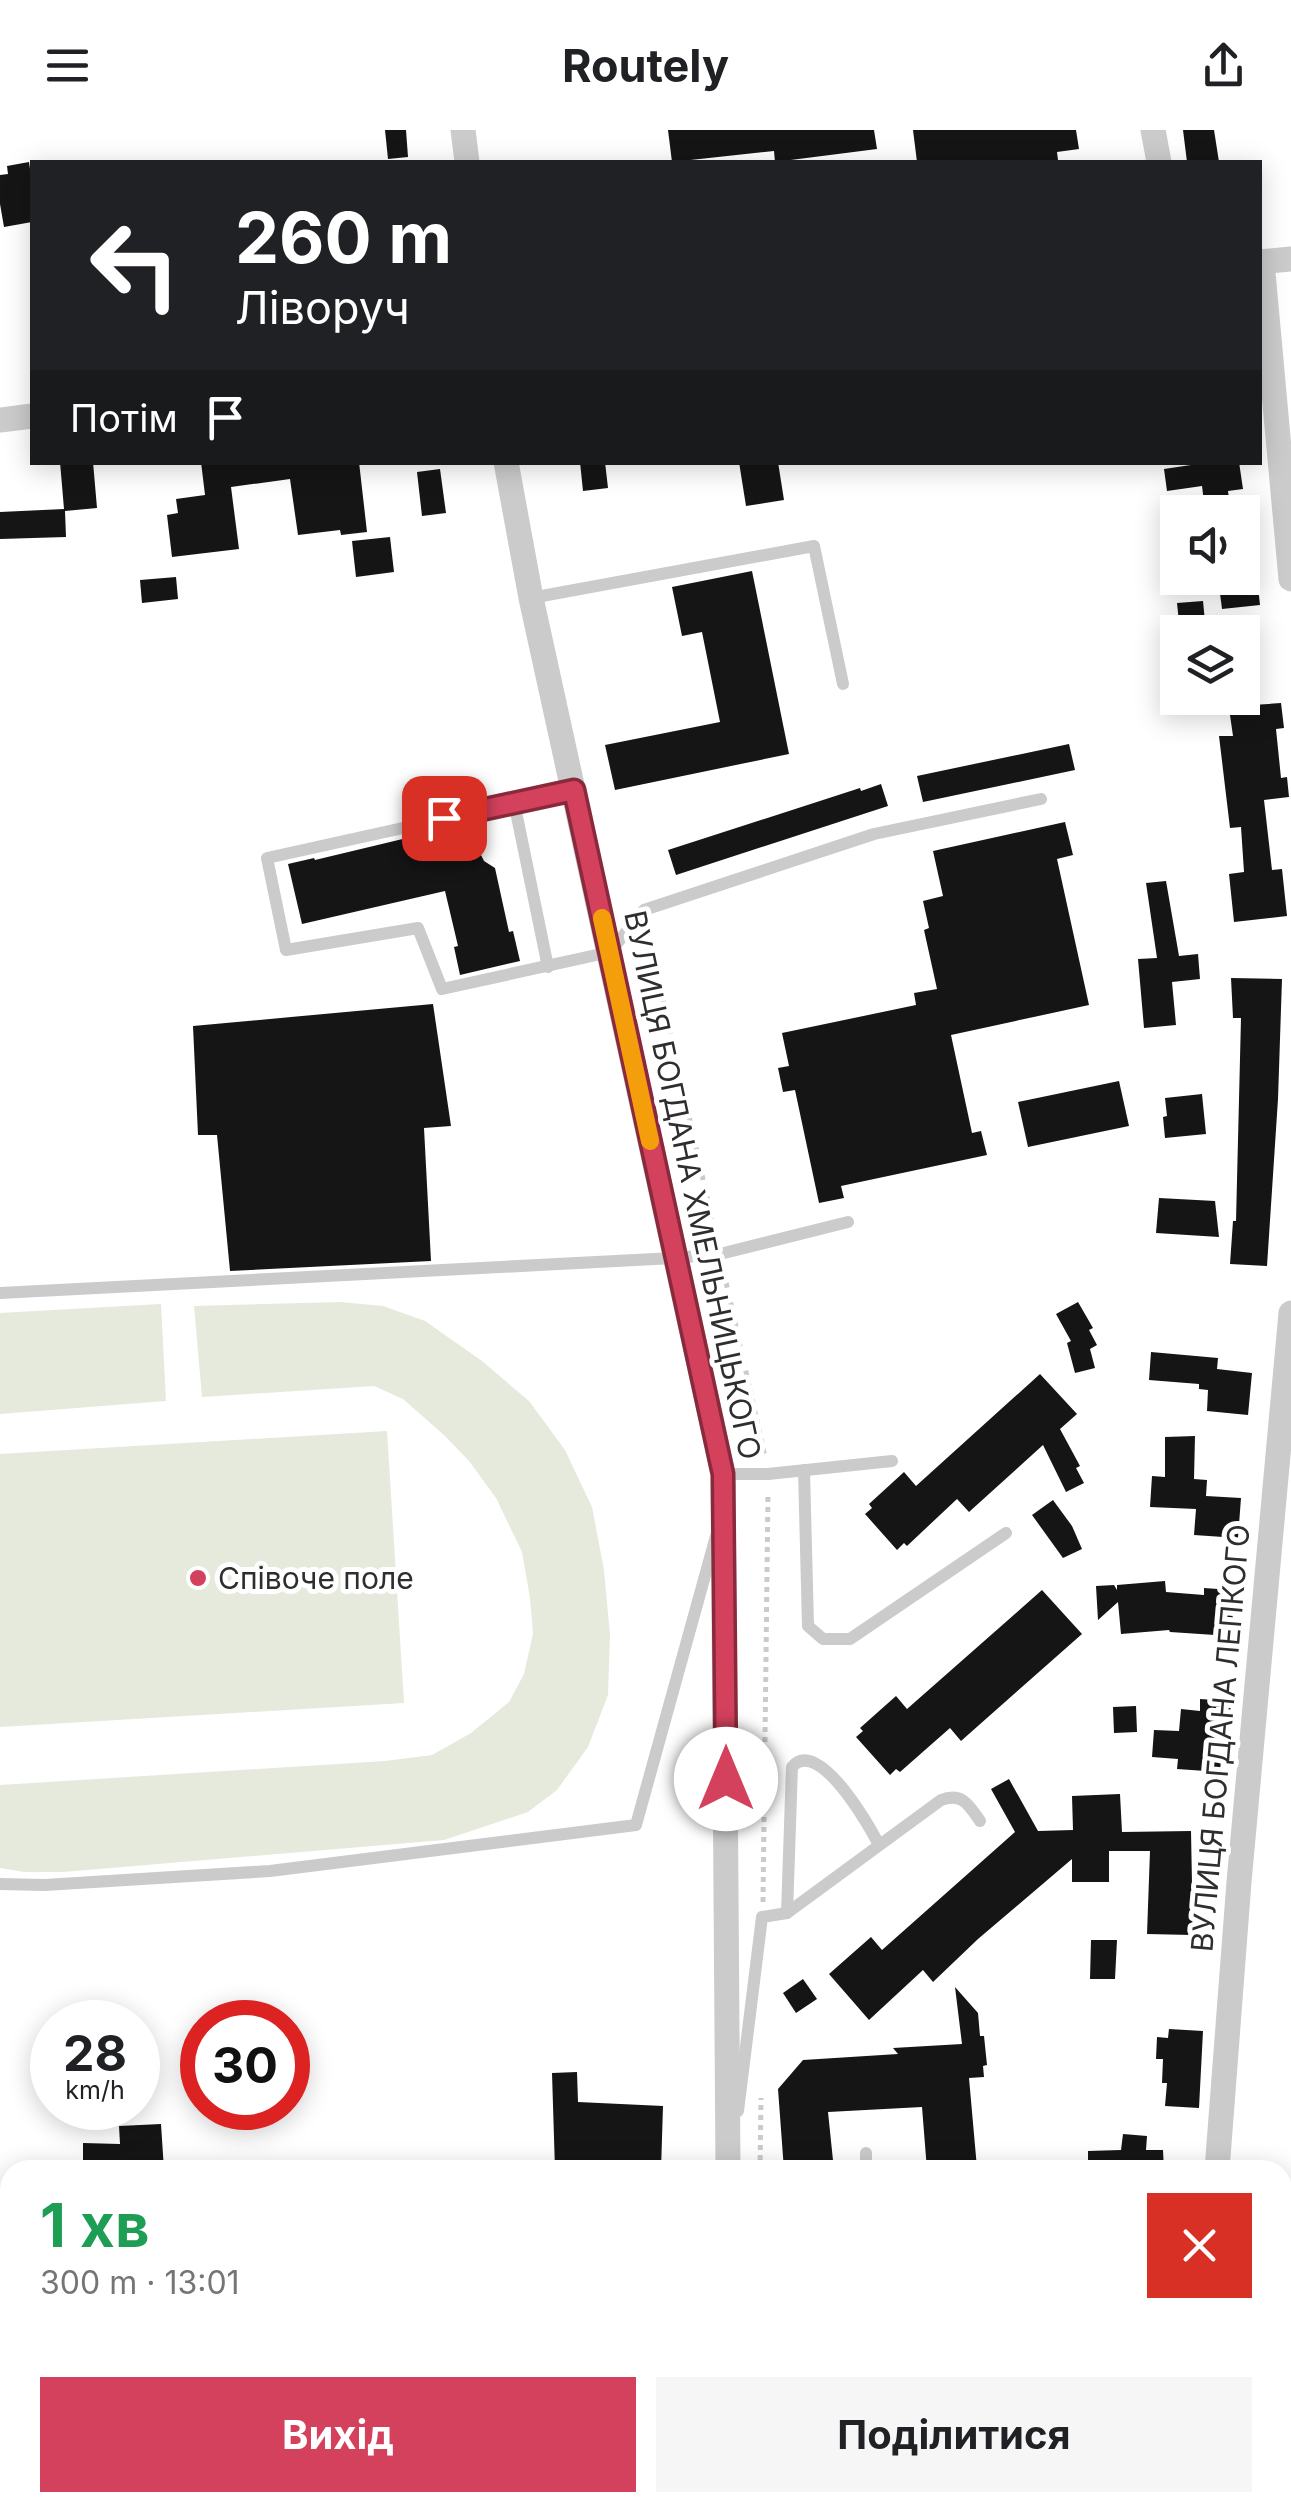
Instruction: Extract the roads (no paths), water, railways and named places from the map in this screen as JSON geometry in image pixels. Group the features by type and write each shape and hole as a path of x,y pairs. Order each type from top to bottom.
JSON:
{"street":[{"path":"463,130 466,160"},
{"path":"1153,130 1158,160"},
{"path":"1262,262 1291,259"},
{"path":"1262,273 1291,578"},
{"path":"0,420 30,416"},
{"name":"ВУЛИЦЯ БОГДАНА ХМЕЛЬНИЦЬКОГО","path":"507,465 532,598 723,1474 730,2160"},
{"name":"ВУЛИЦЯ БОГДАНА ЛЕПКОГО","path":"1218,2160 1291,1312"}],"lane":[{"path":"532,598 814,546 843,684"},
{"path":"574,790 267,858 286,950 418,928 442,989 610,952 644,910 874,834 1041,799"},
{"path":"514,802 548,967"},
{"path":"0,1293 674,1258 720,1254 848,1222"},
{"path":"723,1474 768,1474 892,1461"},
{"path":"804,1470 808,1626 823,1639 850,1639 1006,1533"},
{"path":"0,1884 44,1885 270,1871 636,1826 724,1505"},
{"path":"787,1912 792,1767 796,1762 811,1761 831,1776 856,1806 879,1845"},
{"path":"731,2160 762,1918 787,1912 941,1800 960,1798 980,1821"},
{"path":"866,2153 866,2160"}],"place":[{"name":"Співоче поле","path":"198,1578"}]}
